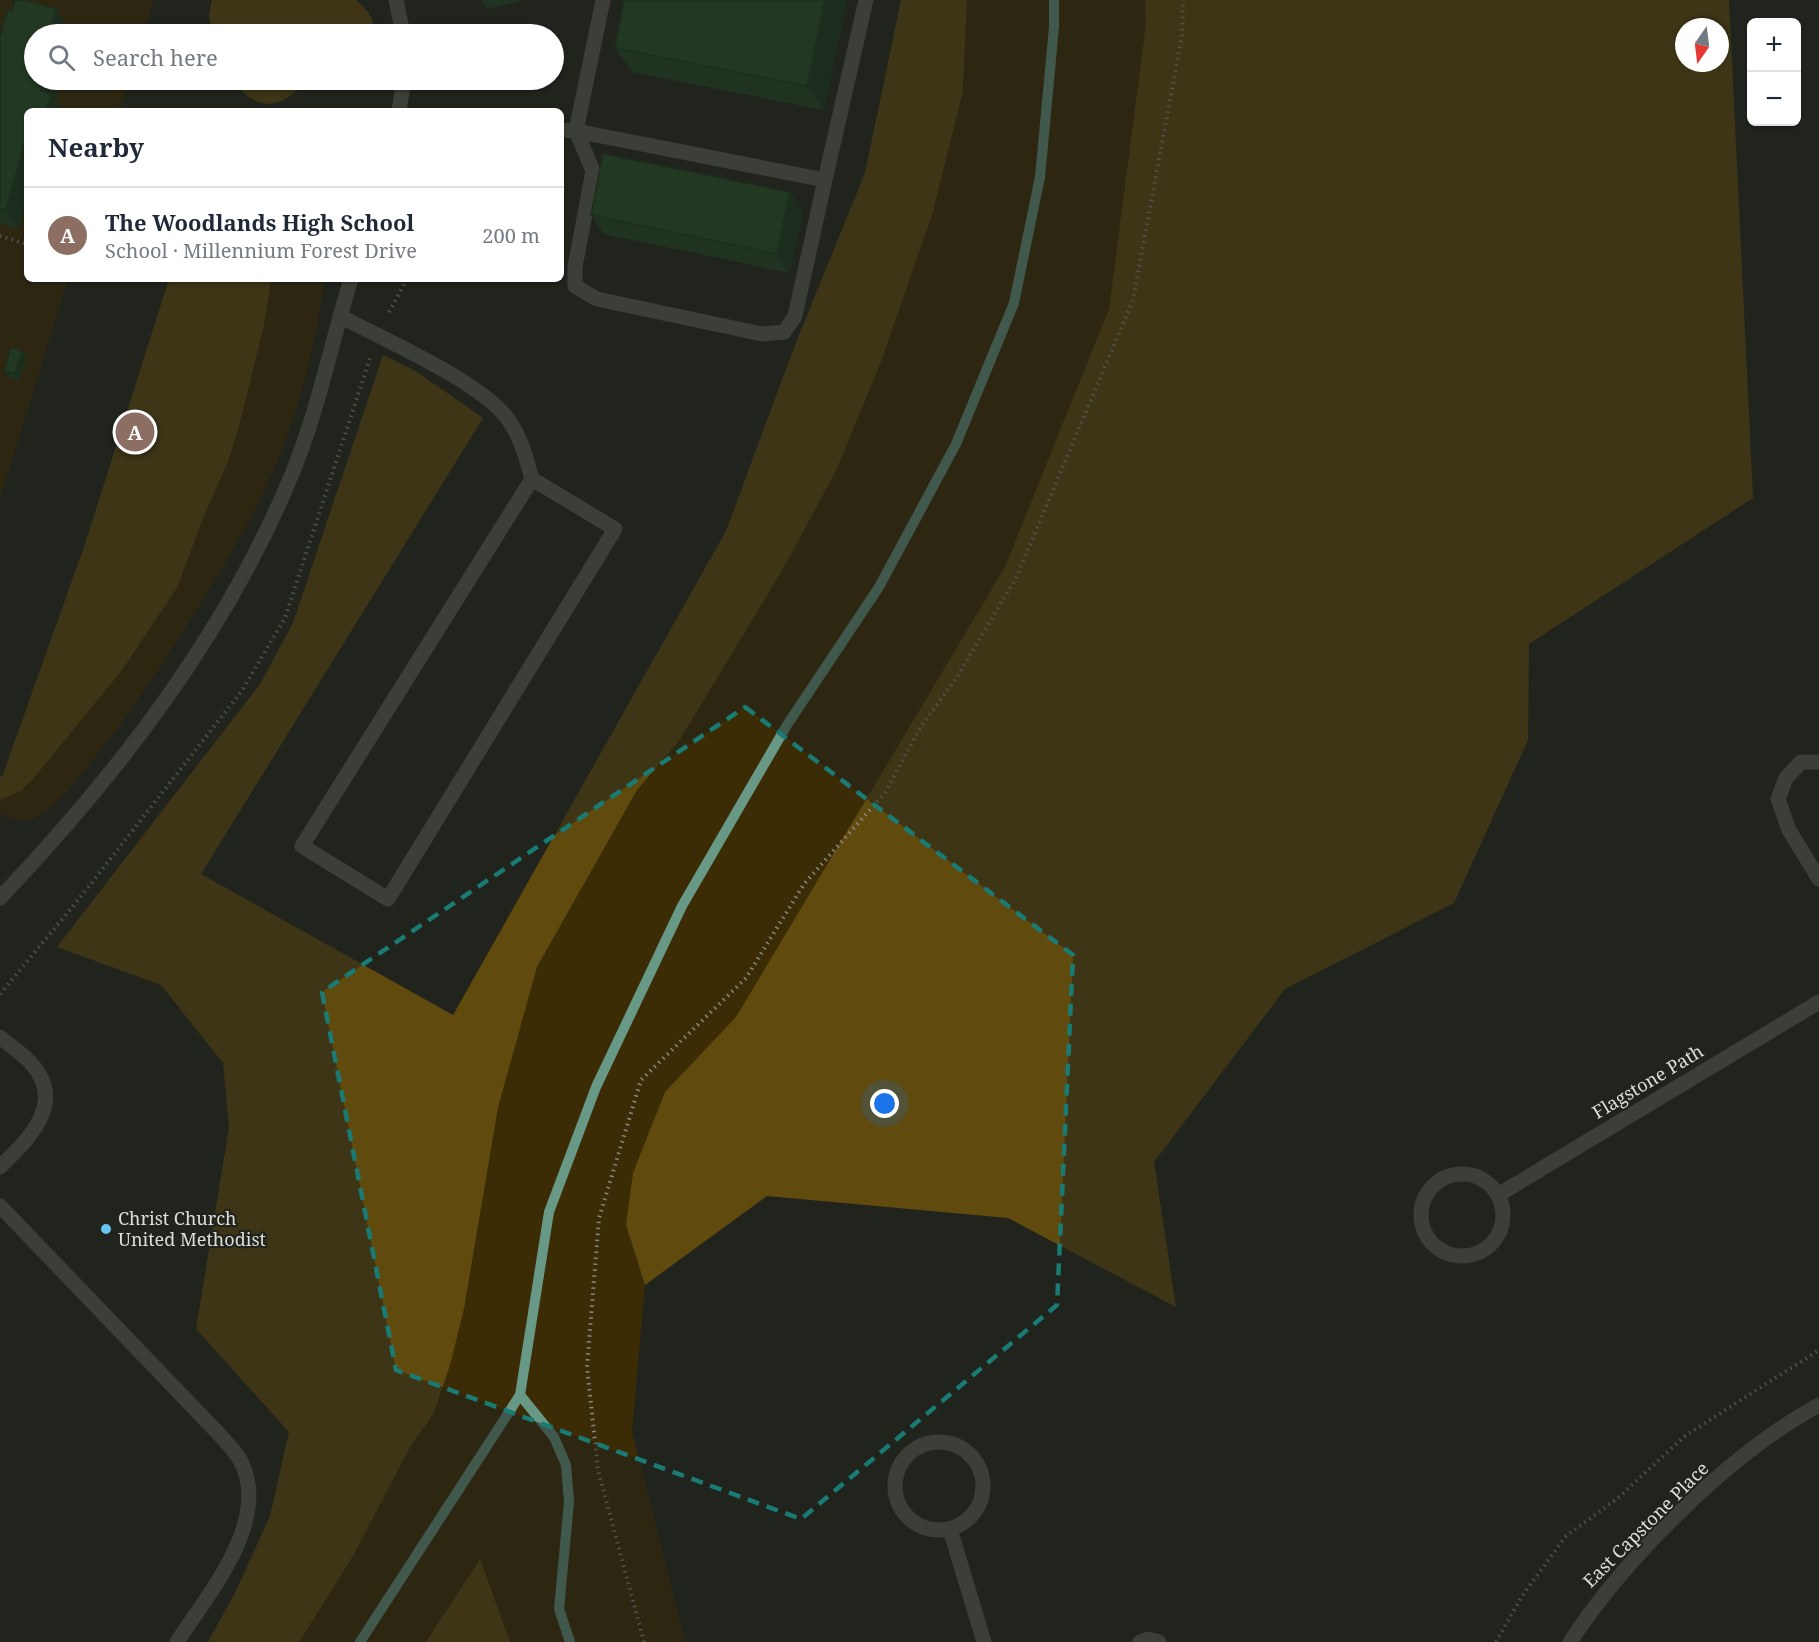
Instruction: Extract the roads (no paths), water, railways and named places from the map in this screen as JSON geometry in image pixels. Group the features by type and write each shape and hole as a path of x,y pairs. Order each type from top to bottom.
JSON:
{"street":[{"path":"396,0 401,24"},
{"path":"603,0 568,131 593,171 575,267 575,286 597,299 762,334 784,332 795,316 866,0"},
{"path":"399,108 402,90"},
{"path":"568,131 825,180"},
{"path":"0,898 88,801 147,725 195,657 228,599 292,475 311,423 350,282"},
{"path":"340,316 454,377 498,408 516,432 532,479 615,529 388,898 302,846 532,479"},
{"path":"1819,762 1801,762 1786,778 1778,799 1789,830 1819,879"},
{"name":"Flagstone Path","path":"1498,1195 1819,1002"},
{"path":"0,1037 29,1061 39,1074 45,1087 45,1100 42,1117 32,1132 0,1167"},
{"path":"1462,1174 1476,1176 1489,1184 1498,1195 1503,1206 1503,1220 1492,1243 1482,1251 1470,1256 1456,1256 1439,1249 1425,1235 1421,1221 1421,1207 1426,1194 1435,1183 1448,1176 1462,1174"},
{"path":"0,1206 218,1433 239,1459 248,1485 249,1510 239,1543 177,1642"},
{"name":"East Capstone Place","path":"1570,1642 1596,1602 1686,1507 1745,1456 1819,1405"},
{"path":"940,1442 960,1448 976,1462 982,1474 982,1495 973,1514 963,1523 950,1529 935,1530 920,1526 908,1517 897,1498 896,1476 903,1462 913,1451 926,1444 940,1442"},
{"path":"950,1529 984,1642"},
{"path":"1140,1642 1148,1639 1159,1642"}],"waterway":[{"path":"570,1642 559,1609 569,1502 566,1465 554,1437 520,1395 549,1212 596,1087 682,906 787,725 879,587 956,444 1014,303 1040,177 1054,27 1054,0"},
{"path":"360,1642 520,1395"}],"place":[{"name":"The Woodlands High School","path":"135,432"},
{"name":"Christ Church United Methodist","path":"106,1229"}]}
